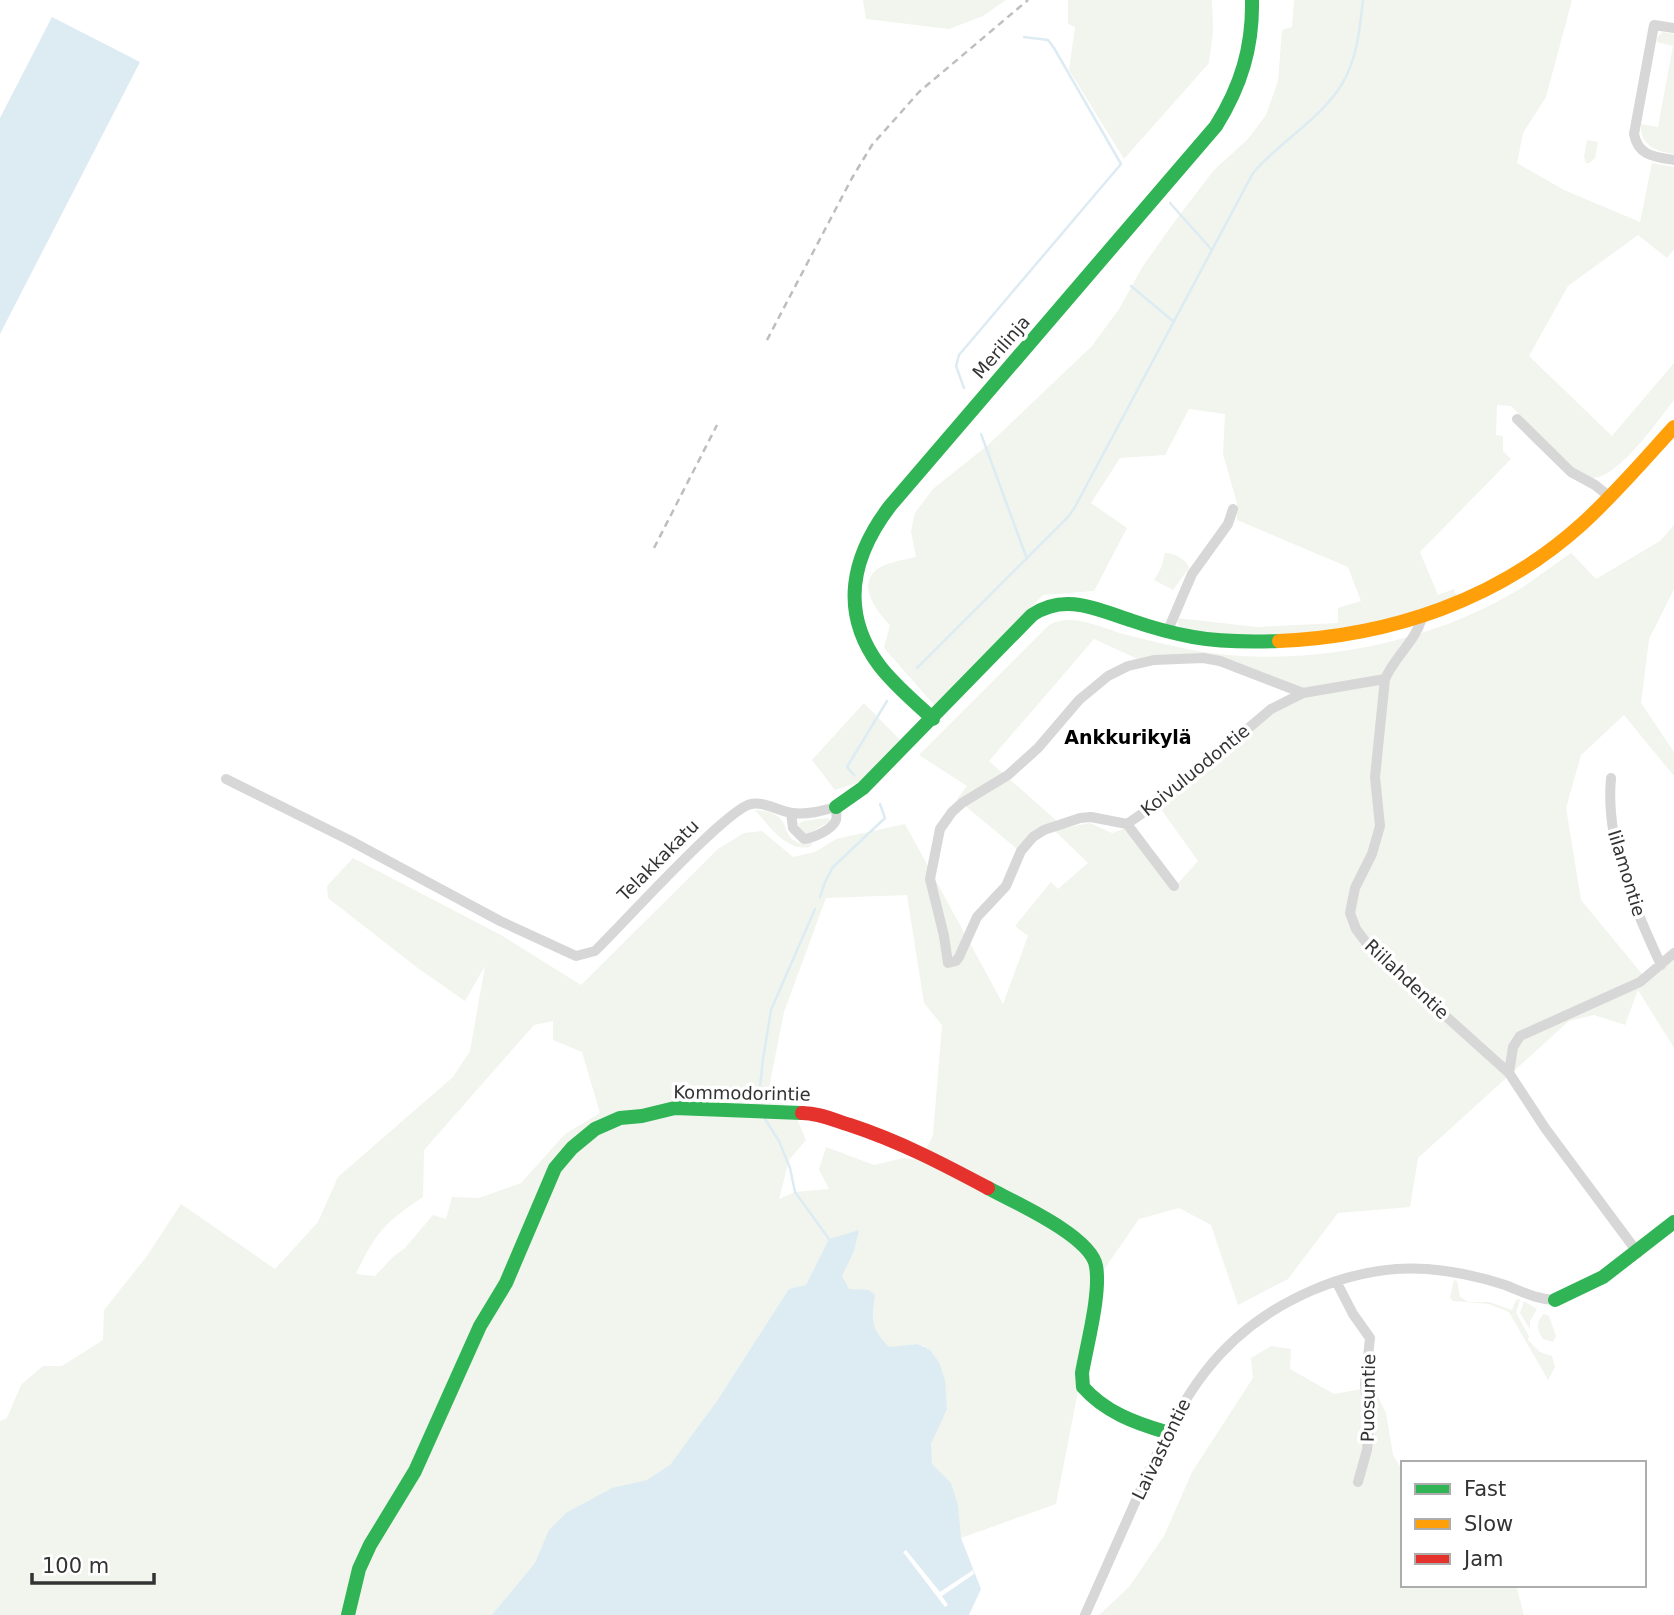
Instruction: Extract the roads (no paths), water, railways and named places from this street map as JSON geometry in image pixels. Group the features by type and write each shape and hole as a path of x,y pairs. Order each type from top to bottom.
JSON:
{"street":[{"name":"Merilinja","path":"933,719 878,663 860,629 855,584 865,544 890,506 1221,120 1237,90 1247,63 1252,31 1252,0"},
{"path":"1674,28 1654,25 1634,134 1637,145 1644,154 1674,160"},
{"path":"1517,419 1571,472 1595,485 1611,498"},
{"path":"1233,509 1228,524 1192,574 1168,630 1218,640 1323,639 1364,634 1422,618 1462,602 1510,577 1567,537 1611,498 1674,427"},
{"name":"Telakkakatu","path":"226,779 349,840 489,915 576,956 595,951 738,810 756,803 792,813 818,812 836,807 863,788 1032,615 1048,606 1082,604 1168,630"},
{"name":"Riilahdentie","path":"1422,618 1414,638 1392,664 1385,679 1375,777 1380,826 1372,854 1355,888 1350,913 1356,929 1371,949 1509,1073 1545,1128 1638,1252"},
{"name":"Koivuluodontie","path":"1203,658 1220,661 1303,693 1271,709 1174,792 1127,824 1091,817 1080,818 1044,830 1033,837 1021,850 1006,886 977,917 959,957 956,961 948,962 930,878 940,829 952,812 1008,775 1038,748 1079,700 1100,681 1138,663 1203,658"},
{"path":"1303,693 1385,679"},
{"name":"Iilamontie","path":"1611,778 1610,813 1623,870 1641,923 1661,965"},
{"path":"792,813 793,828 799,836 808,839 834,823 836,807"},
{"path":"1127,824 1174,886"},
{"path":"1509,1073 1513,1047 1520,1036 1640,982 1674,953"},
{"name":"Kommodorintie","path":"348,1615 359,1570 370,1545 427,1447 480,1325 506,1283 555,1168 572,1148 595,1129 620,1118 675,1108 791,1110 814,1113 875,1133 922,1153 1033,1212 1088,1249 1096,1263 1097,1283 1082,1373 1083,1387 1099,1403 1141,1424 1166,1432"},
{"path":"1555,1300 1582,1289 1616,1269 1674,1222"},
{"name":"Laivastontie","path":"1085,1615 1166,1432 1202,1374 1236,1338 1276,1308 1336,1281 1373,1272 1427,1269 1496,1282 1539,1300 1555,1300"},
{"name":"Puosuntie","path":"1336,1281 1353,1314 1370,1338 1365,1384 1368,1439 1358,1482"}],"waterway":[{"path":"917,668 1075,507 1253,173 1323,109 1342,84 1354,54 1363,0"},
{"path":"964,388 956,366 959,355 1121,164 1048,40 1024,37"},
{"path":"1170,203 1212,250"},
{"path":"1131,286 1174,322"},
{"path":"981,434 1027,559"},
{"path":"854,775 847,767 887,701"},
{"path":"820,897 833,867 885,818 880,804"},
{"path":"758,1105 771,1010 815,909"},
{"path":"763,1116 779,1141 790,1168 795,1192 829,1239"}],"railway":[{"path":"767,340 872,145 919,92 1028,0"},
{"path":"654,548 717,425"}],"district":[{"name":"Ankkurikylä","path":"1128,737"}]}
